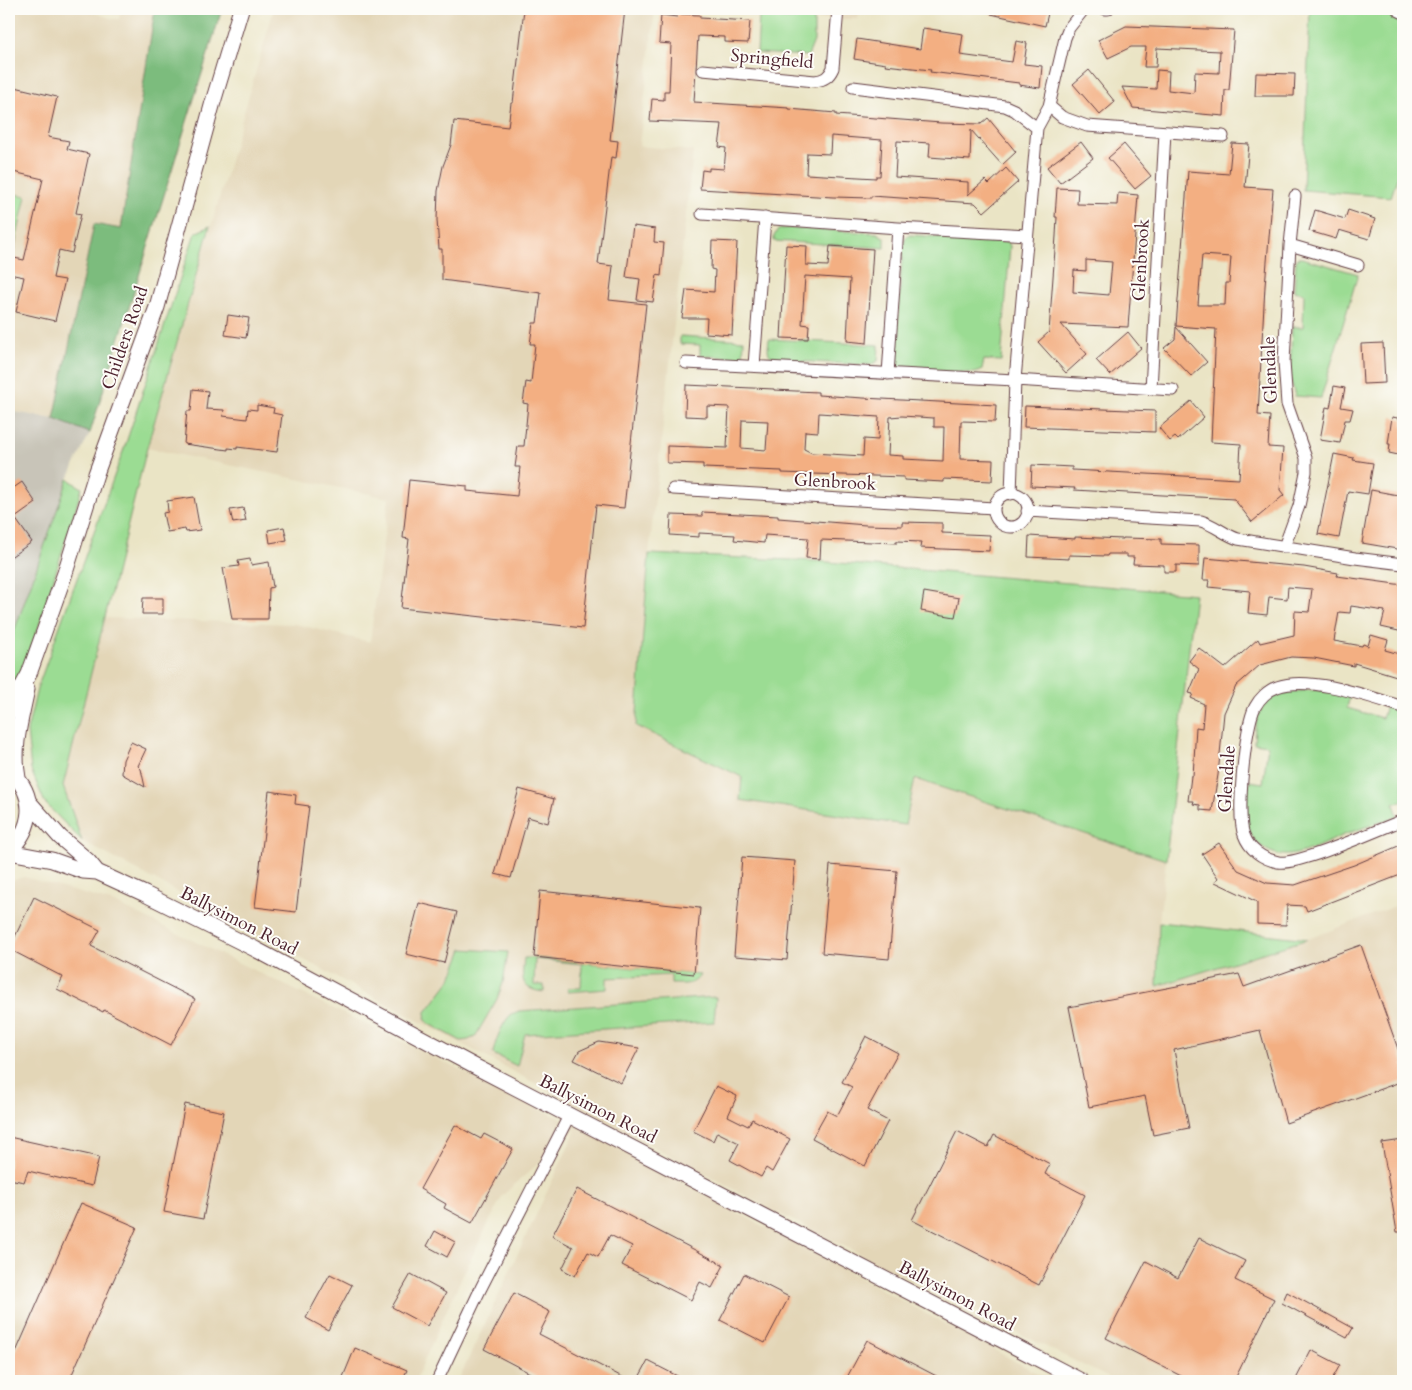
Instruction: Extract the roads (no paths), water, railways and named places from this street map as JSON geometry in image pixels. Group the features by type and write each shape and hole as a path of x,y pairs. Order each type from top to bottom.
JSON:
{"main road":[{"name":"Childers Road","path":"28,802 24,789 13,774 16,736 29,674 65,573 96,474 157,307 213,102 241,9"},
{"name":"Childers Road","path":"9,711 29,674"},
{"path":"9,851 23,834 29,813 28,802"},
{"name":"Ballysimon Road","path":"28,802 60,837 88,861 97,872"},
{"name":"Ballysimon Road","path":"9,851 52,860 83,871 97,872 255,949 474,1066 570,1114 1082,1381"}],"street":[{"name":"Springfield","path":"703,70 815,81 823,80 830,74 833,68 838,9"},
{"path":"1011,494 1015,380 1037,128 1049,106 1065,38 1069,28 1084,9"},
{"path":"1399,9 1403,11"},
{"path":"853,87 1005,106 1014,110 1037,128"},
{"path":"1049,106 1062,117 1087,126 1223,136"},
{"name":"Glenbrook","path":"1152,389 1165,132"},
{"name":"Glendale","path":"1284,547 1303,491 1306,458 1289,412 1284,379 1290,245 1295,196"},
{"path":"702,214 1027,235"},
{"path":"754,366 765,218"},
{"path":"888,374 898,228"},
{"path":"1290,245 1358,265"},
{"path":"686,363 1173,390"},
{"name":"Glenbrook","path":"674,489 994,508"},
{"path":"1016,494 1024,501 1028,510 1024,520 1016,526 1010,527 1001,524 997,520 994,508 997,500 1001,497 1016,494"},
{"path":"1028,510 1201,521 1211,524 1229,536 1284,547 1403,564"},
{"name":"Glendale","path":"1403,707 1333,687 1289,684 1264,695 1256,705 1250,720 1244,762 1240,821 1244,835 1253,850 1278,862 1292,862 1403,820"},
{"path":"437,1381 480,1288 570,1114"}]}
